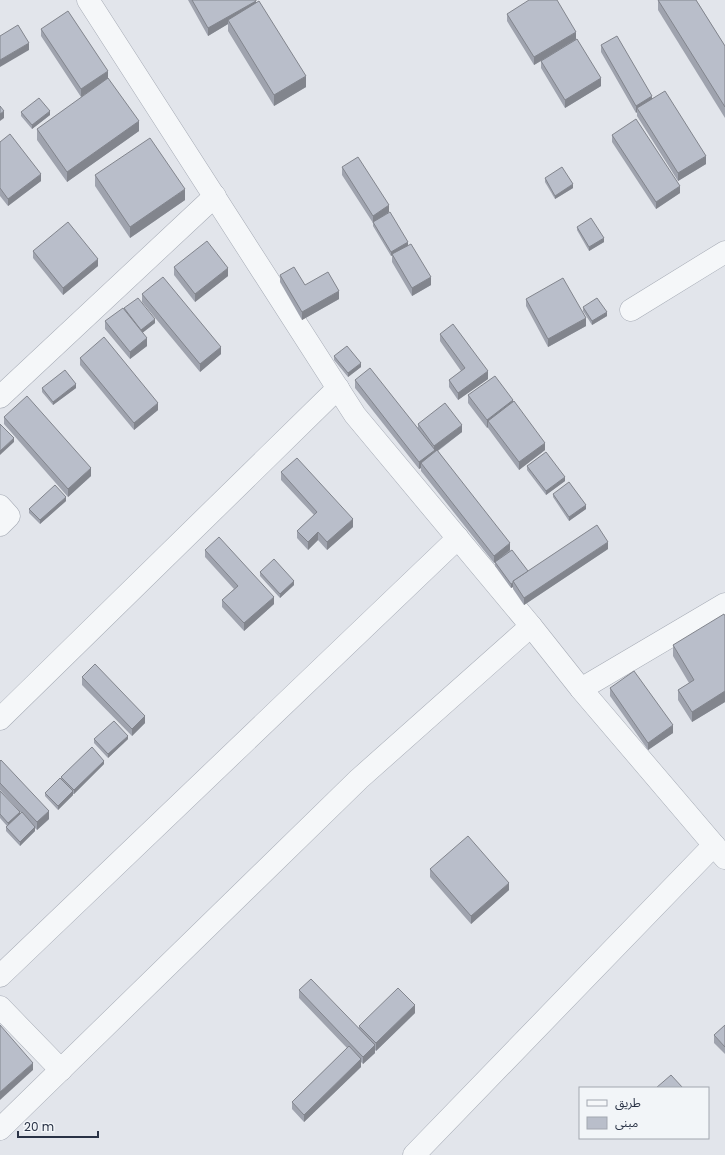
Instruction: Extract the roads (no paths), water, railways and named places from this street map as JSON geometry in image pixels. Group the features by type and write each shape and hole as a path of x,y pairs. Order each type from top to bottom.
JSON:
{"street":[{"path":"88,0 355,415 531,626 581,689 720,851 414,1155"},
{"path":"0,397 215,196"},
{"path":"631,310 725,252"},
{"path":"0,719 338,388"},
{"path":"0,506 9,516 0,525"},
{"path":"0,976 458,538"},
{"path":"581,689 725,604"},
{"path":"0,1129 359,779 531,626"},
{"path":"0,1007 61,1070"}]}
